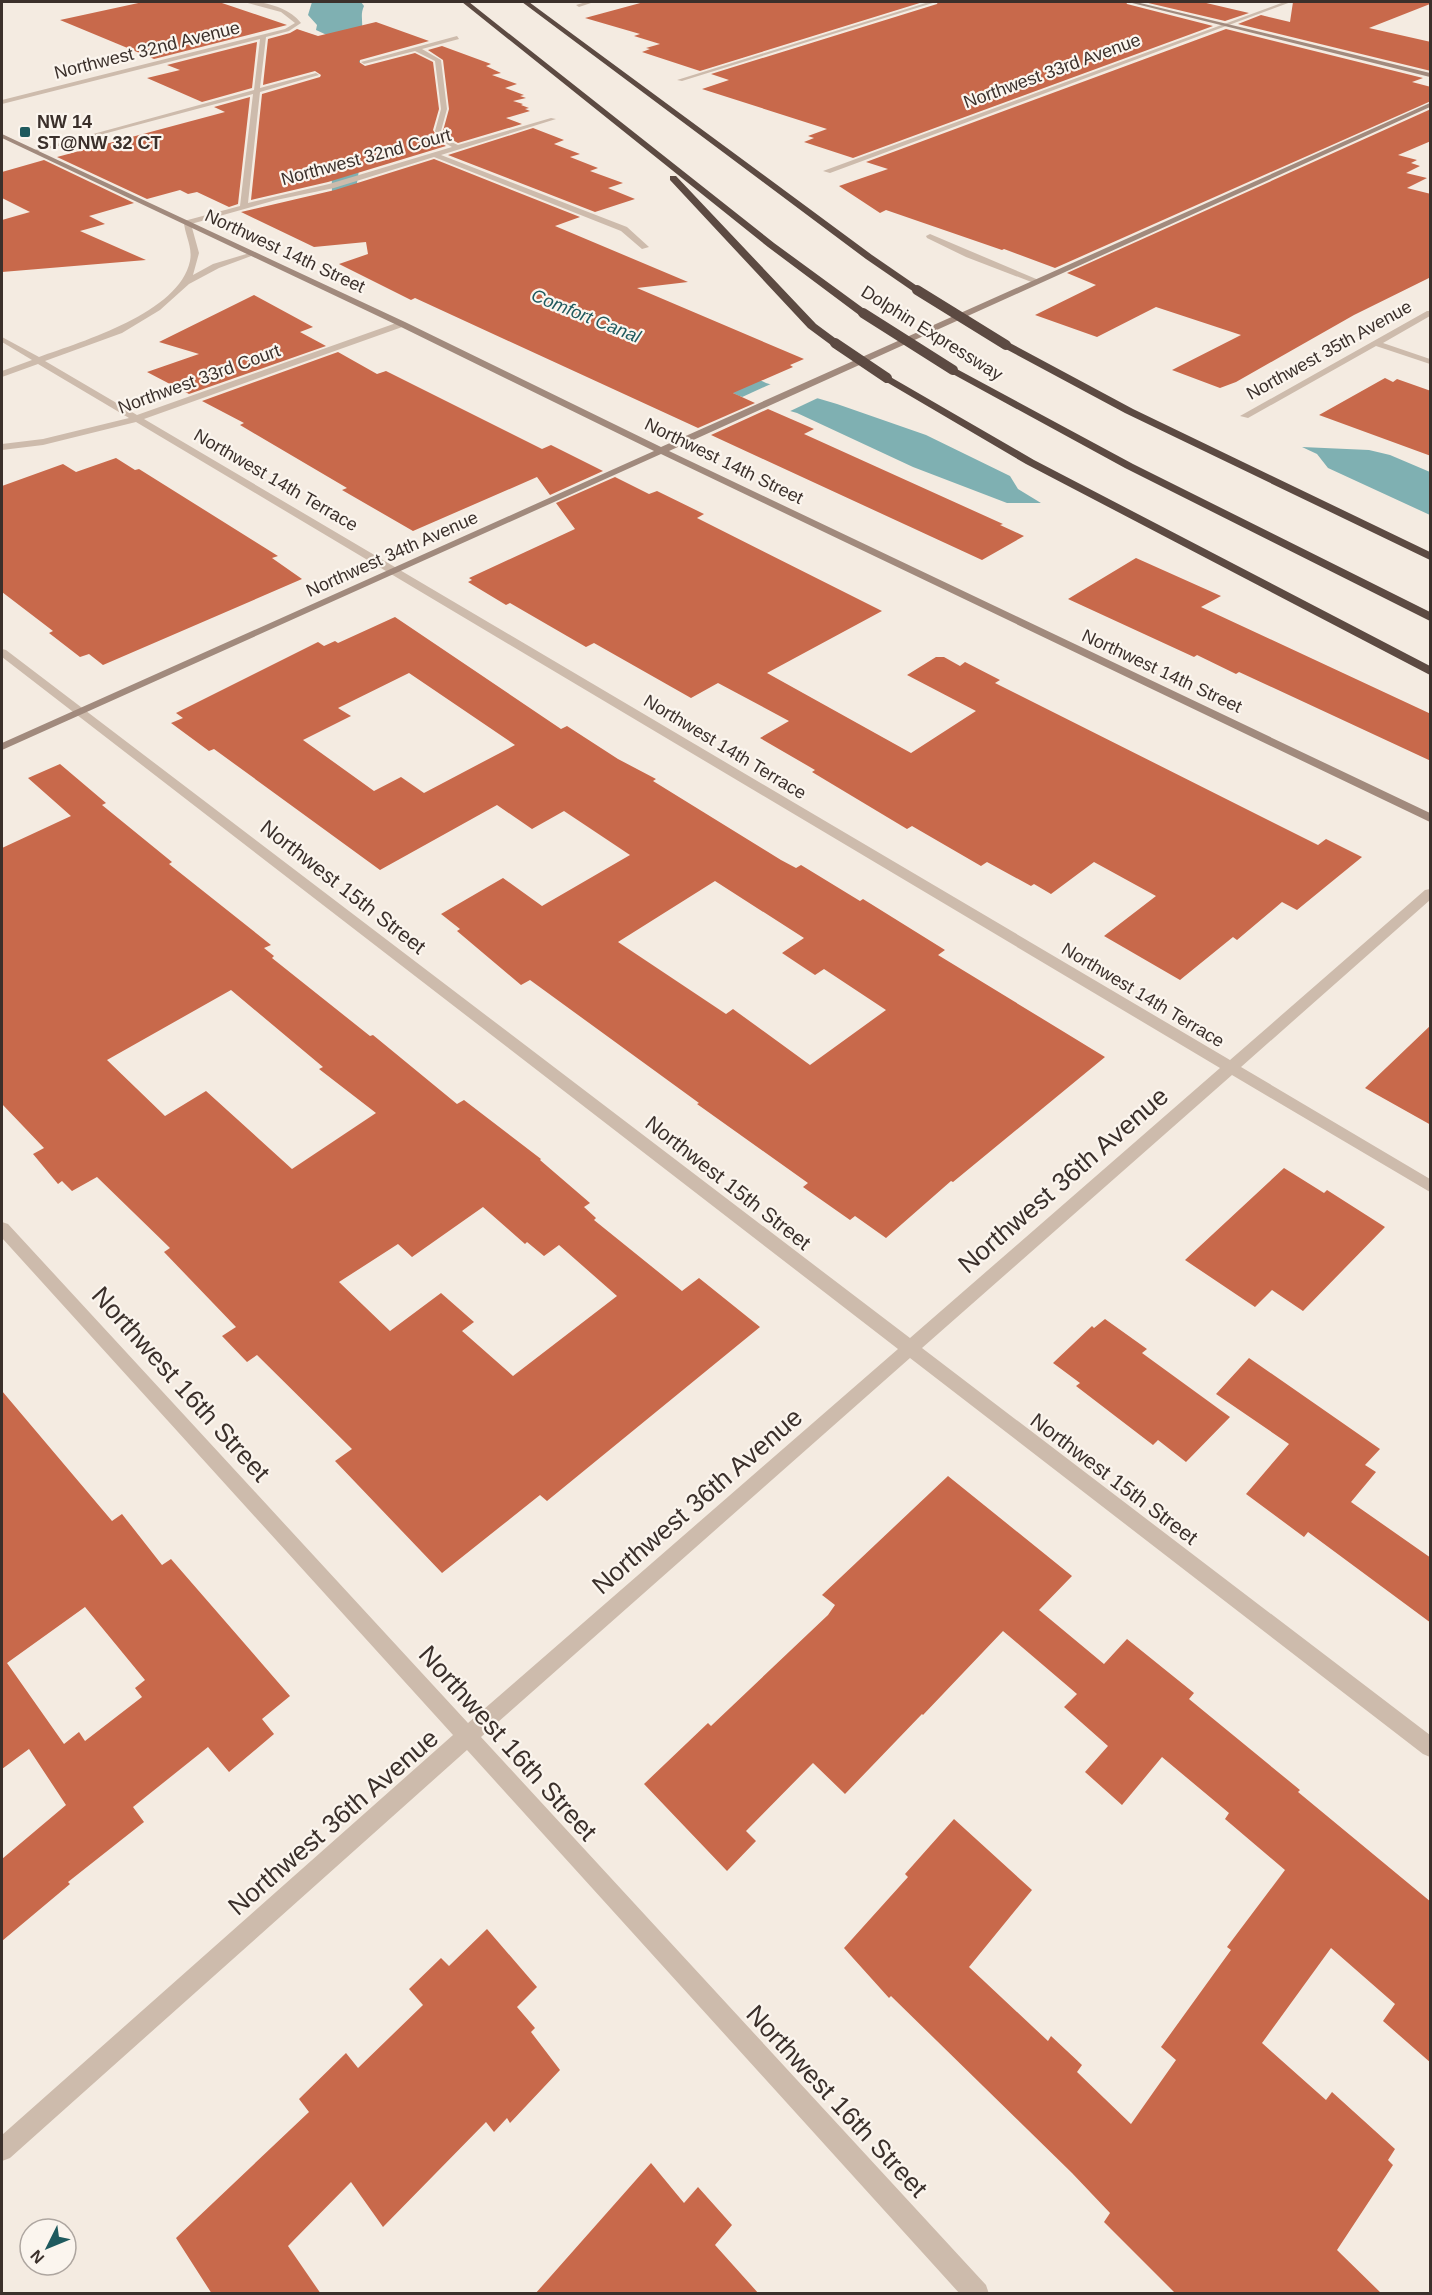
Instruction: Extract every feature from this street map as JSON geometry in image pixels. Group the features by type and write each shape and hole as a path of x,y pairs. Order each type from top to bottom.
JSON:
{"highway":[{"name":"Dolphin Expressway","path":"465,2 809,274 863,313 953,370 1054,427 1431,617"},
{"name":"Dolphin Expressway","path":"525,2 869,257 917,290 1006,345 1129,411 1431,556"},
{"path":"628,131 812,326 886,378 1030,462 1431,671"},
{"path":"1318,502 1431,545"}],"street":[{"name":"Northwest 32nd Avenue","path":"2,102 291,29 298,23 296,19 288,15 247,2"},
{"path":"579,5 591,2"},
{"path":"680,80 933,2"},
{"path":"1131,2 1431,75"},
{"name":"Northwest 33rd Avenue","path":"827,171 1288,2"},
{"path":"244,206 263,36"},
{"path":"364,62 457,38"},
{"path":"219,48 248,50 262,54"},
{"path":"415,48 438,60 444,109 438,131 445,141 458,148"},
{"path":"34,151 316,75"},
{"name":"Northwest 34th Avenue","path":"2,747 1431,105"},
{"name":"Northwest 32nd Court","path":"187,223 244,206 331,186 553,119"},
{"name":"Northwest 14th Street","path":"2,136 402,324 1431,818"},
{"path":"435,155 624,229 645,247"},
{"path":"186,282 195,256 196,243 187,223"},
{"path":"930,236 969,255 1037,281"},
{"path":"2,374 102,339 131,325 157,308 186,282 216,267 253,254"},
{"name":"Northwest 35th Avenue","path":"1245,416 1431,313"},
{"name":"Northwest 33rd Court","path":"2,447 67,438 138,420 402,324"},
{"name":"Northwest 14th Terrace","path":"2,339 1431,1186"},
{"path":"1375,344 1431,362"},
{"name":"Northwest 15th Street","path":"2,652 1431,1747"},
{"name":"Northwest 36th Avenue","path":"2,2150 909,1349 1431,893"},
{"name":"Northwest 16th Street","path":"2,1228 977,2294"}],"water":[{"name":"Comfort Canal","path":"312,2 361,2 364,6 357,183 766,383 837,404 926,435 1010,476 1018,489 1041,503 1007,503 913,467 797,413 739,396 332,193 329,36 316,30 317,25 308,15"},
{"path":"1302,447 1369,450 1390,455 1430,472 1430,515 1328,468 1317,454"}],"pier":[{"path":"773,383 820,397 786,413 740,398"}],"building":[{"path":"143,2 219,2 287,25 154,59 60,20"},
{"path":"644,2 923,2 700,71 642,52 650,49 646,48 660,44 634,36 640,34 585,18"},
{"path":"938,2 1126,2 1213,26 853,158 804,142 814,138 808,136 827,129 702,89 729,80 711,74"},
{"path":"1144,2 1202,2 1249,13 1225,21"},
{"path":"1293,2 1430,2 1430,4 1369,28 1431,42 1431,71 1238,24 1261,15 1290,22"},
{"path":"376,22 429,41 359,62 365,66 415,53 433,62 439,109 433,130 441,143 446,146 328,182 251,200 262,94 321,75 315,71 263,85 268,39 297,29 318,36"},
{"path":"1226,29 1423,78 1412,82 1431,87 1431,101 1055,268 886,210 880,213 839,186 888,169 866,162"},
{"path":"257,42 252,88 202,102 147,78 180,70 167,65"},
{"path":"442,46 491,64 486,66 501,73 492,75 517,84 505,88 524,95 520,96 526,98 513,101 523,104 521,105 529,108 525,109 530,111 506,118 522,124 458,143 449,138 443,131 449,109 443,60 428,50"},
{"path":"250,97 238,204 229,207 197,192 188,194 180,190 147,199 57,157 225,112 214,107"},
{"path":"1431,109 1431,141 1398,155 1417,160 1411,163 1420,166 1406,173 1427,178 1407,188 1431,194 1431,277 1354,315 1236,382 1220,388 1172,370 1241,335 1156,307 1097,337 1035,315 1096,285 1067,273"},
{"path":"533,128 564,140 554,144 580,154 570,157 598,168 590,171 623,183 608,188 635,199 595,212 448,155"},
{"path":"434,159 580,217 555,226 688,282 637,288 804,359 790,365 793,367 733,393 755,403 698,428 415,298 411,300 339,264 368,254 366,242 314,247 241,212 335,190"},
{"path":"44,160 134,203 89,216 105,224 80,231 146,260 2,272 2,220 30,212 2,198 2,172"},
{"path":"254,295 313,327 300,332 326,346 189,394 147,372 199,354 159,342"},
{"path":"338,352 377,374 386,371 542,449 551,445 603,471 550,495 537,477 413,531 342,490 347,488 240,425 244,423 202,401"},
{"path":"1385,378 1393,382 1397,379 1431,391 1431,456 1319,415"},
{"path":"768,409 814,429 804,434 1003,524 1000,525 1024,536 982,560 711,435"},
{"path":"116,458 135,470 139,469 278,556 272,558 302,579 103,665 89,654 80,657 49,633 53,631 2,592 2,486 63,464 76,472"},
{"path":"615,477 649,494 657,491 704,514 697,518 882,611 767,673 911,753 976,711 907,675 936,657 944,657 960,666 965,662 1000,680 995,683 1318,845 1326,839 1362,857 1297,910 1282,902 1237,940 1233,937 1180,980 1104,936 1156,896 1094,862 1051,894 987,862 981,866 912,826 907,829 760,738 789,721 718,683 691,698 594,643 586,647 510,603 506,605 468,582 472,580 469,578 575,529 556,503"},
{"path":"1136,558 1221,596 1201,607 1431,714 1431,761 1239,672 1236,674 1197,655 1194,657 1068,599"},
{"path":"395,617 561,729 567,726 618,759 656,779 653,781 781,860 796,868 801,865 860,901 863,899 945,950 938,955 1105,1057 953,1182 951,1181 886,1238 855,1216 850,1220 803,1187 808,1183 530,980 521,985 457,931 460,929 441,914 503,878 542,906 630,855 564,811 532,829 497,805 380,870 214,749 209,751 171,723 183,718 176,713 318,642 324,646 335,641 338,643","holes":["409,673 515,745 424,793 401,777 374,791 303,740 351,716 338,708","715,881 804,938 782,953 815,975 824,969 886,1010 810,1065 733,1009 726,1014 618,942"]},
{"path":"60,764 106,803 102,805 172,862 169,864 271,945 264,948 274,956 272,958 370,1036 373,1035 457,1104 464,1100 541,1159 590,1203 584,1207 596,1218 594,1220 682,1291 699,1278 760,1327 547,1501 540,1495 442,1573 335,1461 352,1449 257,1355 247,1362 222,1336 236,1327 164,1252 170,1248 97,1177 72,1191 62,1181 58,1184 33,1154 44,1148 2,1104 2,848 71,816 28,778","holes":["231,990 323,1067 319,1069 376,1113 292,1169 206,1091 165,1116 107,1060","483,1207 525,1244 527,1242 544,1256 559,1245 617,1296 513,1376 462,1331 474,1322 441,1293 390,1331 339,1282 398,1244 412,1257"]},
{"path":"1431,1025 1431,1125 1365,1088"},
{"path":"1284,1168 1324,1193 1327,1190 1385,1227 1303,1311 1272,1290 1255,1307 1185,1260"},
{"path":"1105,1319 1147,1349 1142,1353 1230,1417 1186,1462 1158,1440 1153,1445 1076,1386 1080,1383 1053,1363 1092,1326 1094,1328"},
{"path":"1249,1358 1380,1449 1365,1465 1376,1472 1351,1502 1431,1558 1431,1623 1308,1532 1304,1537 1246,1494 1289,1444 1216,1394"},
{"path":"2,1391 112,1521 122,1514 162,1565 171,1559 290,1696 262,1719 274,1734 229,1772 208,1747 133,1807 144,1822 68,1882 70,1884 2,1941 2,1859 66,1805 29,1749 2,1769","holes":["85,1607 145,1680 135,1688 142,1697 85,1741 79,1732 64,1744 7,1663"]},
{"path":"948,1476 1072,1576 1039,1610 1104,1664 1127,1639 1194,1693 1189,1699 1431,1902 1431,2063 1383,2021 1395,2004 1331,1948 1262,2043 1326,2100 1332,2092 1395,2149 1388,2160 1393,2165 1337,2250 1382,2294 1176,2294 1104,2222 1110,2213 1072,2173 891,1996 889,1998 844,1948 908,1877 905,1874 954,1819 1032,1890 969,1967 1048,2041 1051,2036 1082,2065 1077,2072 1131,2124 1176,2060 1161,2047 1231,1950 1227,1947 1285,1870 1225,1819 1229,1813 1162,1757 1122,1805 1085,1772 1108,1746 1064,1707 1077,1694 1003,1631 845,1794 813,1763 746,1831 756,1841 727,1871 644,1784 708,1723 711,1726 828,1615 835,1605 822,1595"},
{"path":"487,1929 537,1987 517,2007 535,2028 531,2032 560,2070 510,2123 507,2118 494,2132 486,2122 383,2227 351,2182 288,2246 321,2294 212,2294 176,2238 309,2112 299,2099 346,2053 358,2068 423,2005 409,1989 441,1958 449,1966"},
{"path":"651,2163 684,2203 698,2187 732,2225 715,2245 759,2294 535,2294"}],"place":[{"name":"NW 14 ST@NW 32 CT","path":"25,132"}]}
